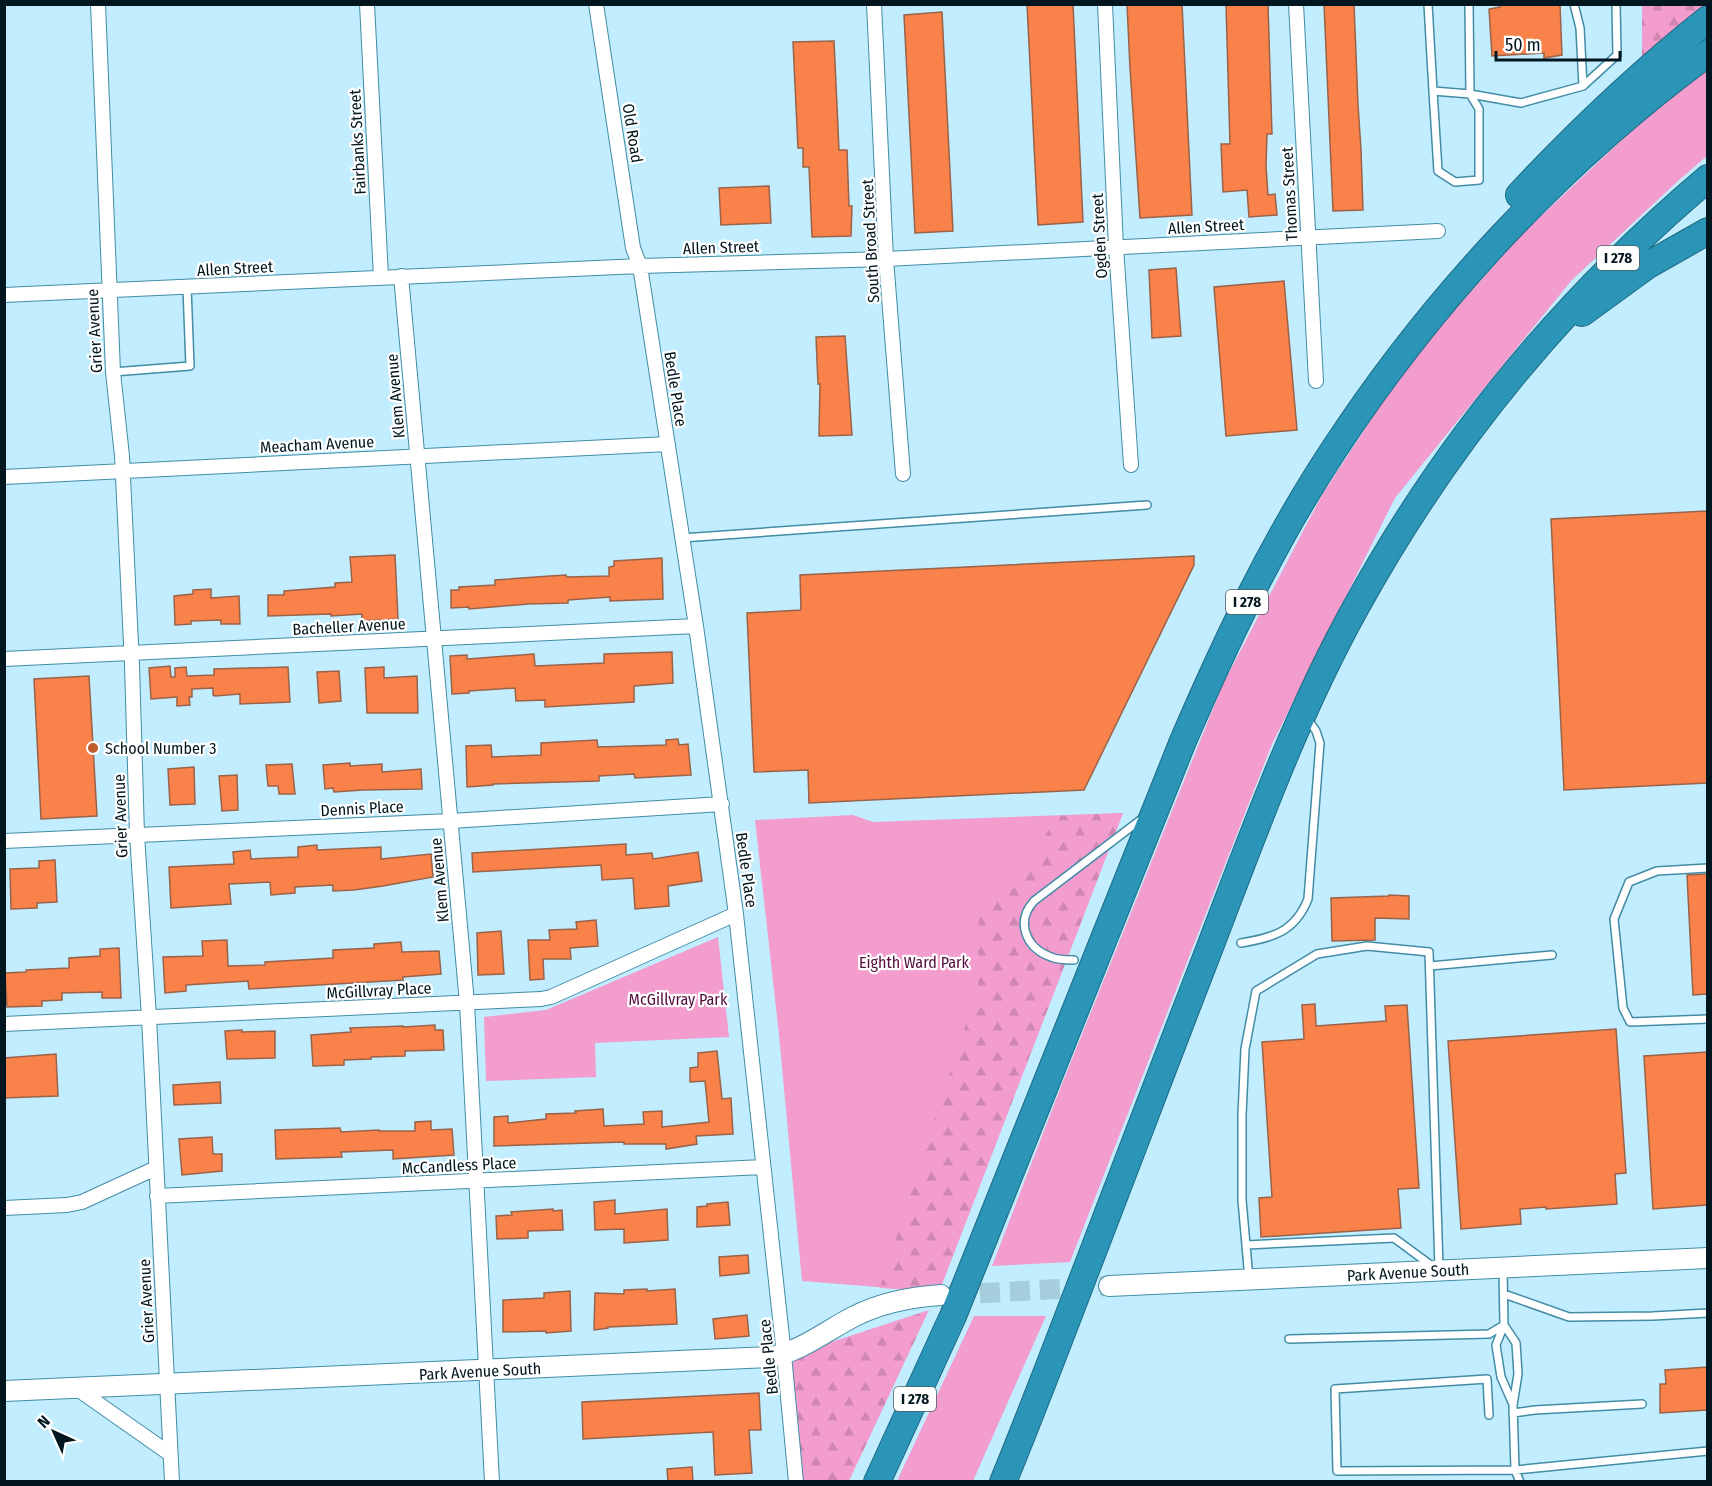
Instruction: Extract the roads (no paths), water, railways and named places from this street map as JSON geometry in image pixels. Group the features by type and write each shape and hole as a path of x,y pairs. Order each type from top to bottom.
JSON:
{"highway":[{"path":"1418,332 1492,226 1525,189 1617,96 1707,19"},
{"name":"I 278","path":"877,1482 953,1316 1206,687 1268,562 1333,451 1418,332 1487,252 1565,173 1647,101 1707,53"},
{"name":"I 278","path":"1002,1482 1068,1318 1256,827 1304,713 1353,611 1413,510 1481,414 1536,347 1616,260 1707,178"},
{"path":"1536,347 1629,278 1707,231"}],"street":[{"name":"Grier Avenue","path":"98,4 113,372 122,471 137,835 149,1017 172,1482"},
{"name":"Fairbanks Street","path":"367,4 381,277"},
{"name":"Old Road","path":"596,4 633,248 639,266"},
{"name":"South Broad Street","path":"874,4 886,258 903,474"},
{"name":"Ogden Street","path":"1105,4 1116,247 1131,465"},
{"name":"Thomas Street","path":"1296,4 1316,381"},
{"name":"Allen Street","path":"4,295 639,266 886,258 1438,231"},
{"name":"Bedle Place","path":"639,266 722,804 736,914 796,1482"},
{"name":"Klem Avenue","path":"401,276 467,1003 492,1482"},
{"name":"Meacham Avenue","path":"4,477 668,444"},
{"name":"Bacheller Avenue","path":"4,659 696,626"},
{"name":"Dennis Place","path":"4,841 450,821 722,804"},
{"name":"McGillvray Place","path":"4,1024 541,999 551,997 736,914"},
{"path":"4,1208 67,1205 82,1202 156,1167"},
{"name":"McCandless Place","path":"157,1197 763,1167"},
{"name":"Park Avenue South","path":"1109,1286 1707,1258"},
{"name":"Park Avenue South","path":"4,1391 770,1358 784,1355 855,1316 889,1303 922,1296 942,1295"},
{"path":"76,1388 170,1454"}],"lane":[{"path":"1428,4 1438,171 1455,182 1479,180 1479,109 1470,94 1469,4"},
{"path":"1574,4 1580,28 1583,86"},
{"path":"1433,91 1470,94 1521,103 1583,86 1617,54 1616,4"},
{"path":"113,372 190,366 187,287"},
{"path":"682,538 1147,505"},
{"path":"1241,943 1265,939 1281,932 1300,915 1308,899 1320,743 1316,731 1304,713"},
{"path":"1074,960 1053,959 1034,946 1023,926 1029,906 1157,807"},
{"path":"1707,868 1657,870 1629,882 1614,919 1623,1008 1630,1022 1707,1019"},
{"path":"1249,1280 1242,1200 1245,1049 1256,991 1317,954 1367,946 1429,952 1439,1271"},
{"path":"1430,966 1552,955"},
{"path":"1245,1245 1394,1238 1439,1271"},
{"path":"1503,1268 1504,1325 1496,1345 1501,1377 1513,1405"},
{"path":"1504,1294 1569,1317 1707,1313"},
{"path":"1288,1339 1489,1334 1504,1325"},
{"path":"1504,1325 1516,1343 1518,1374 1513,1413 1515,1470 1520,1482"},
{"path":"1489,1415 1487,1379 1335,1389 1337,1471 1515,1470 1707,1451"},
{"path":"1513,1413 1642,1404"}],"tunnel":[{"path":"950,1295 1109,1286"}],"place":[{"name":"School Number 3","path":"93,748"}],"park label":[{"name":"Eighth Ward Park","path":"914,962"},
{"name":"McGillvray Park","path":"678,999"}]}
